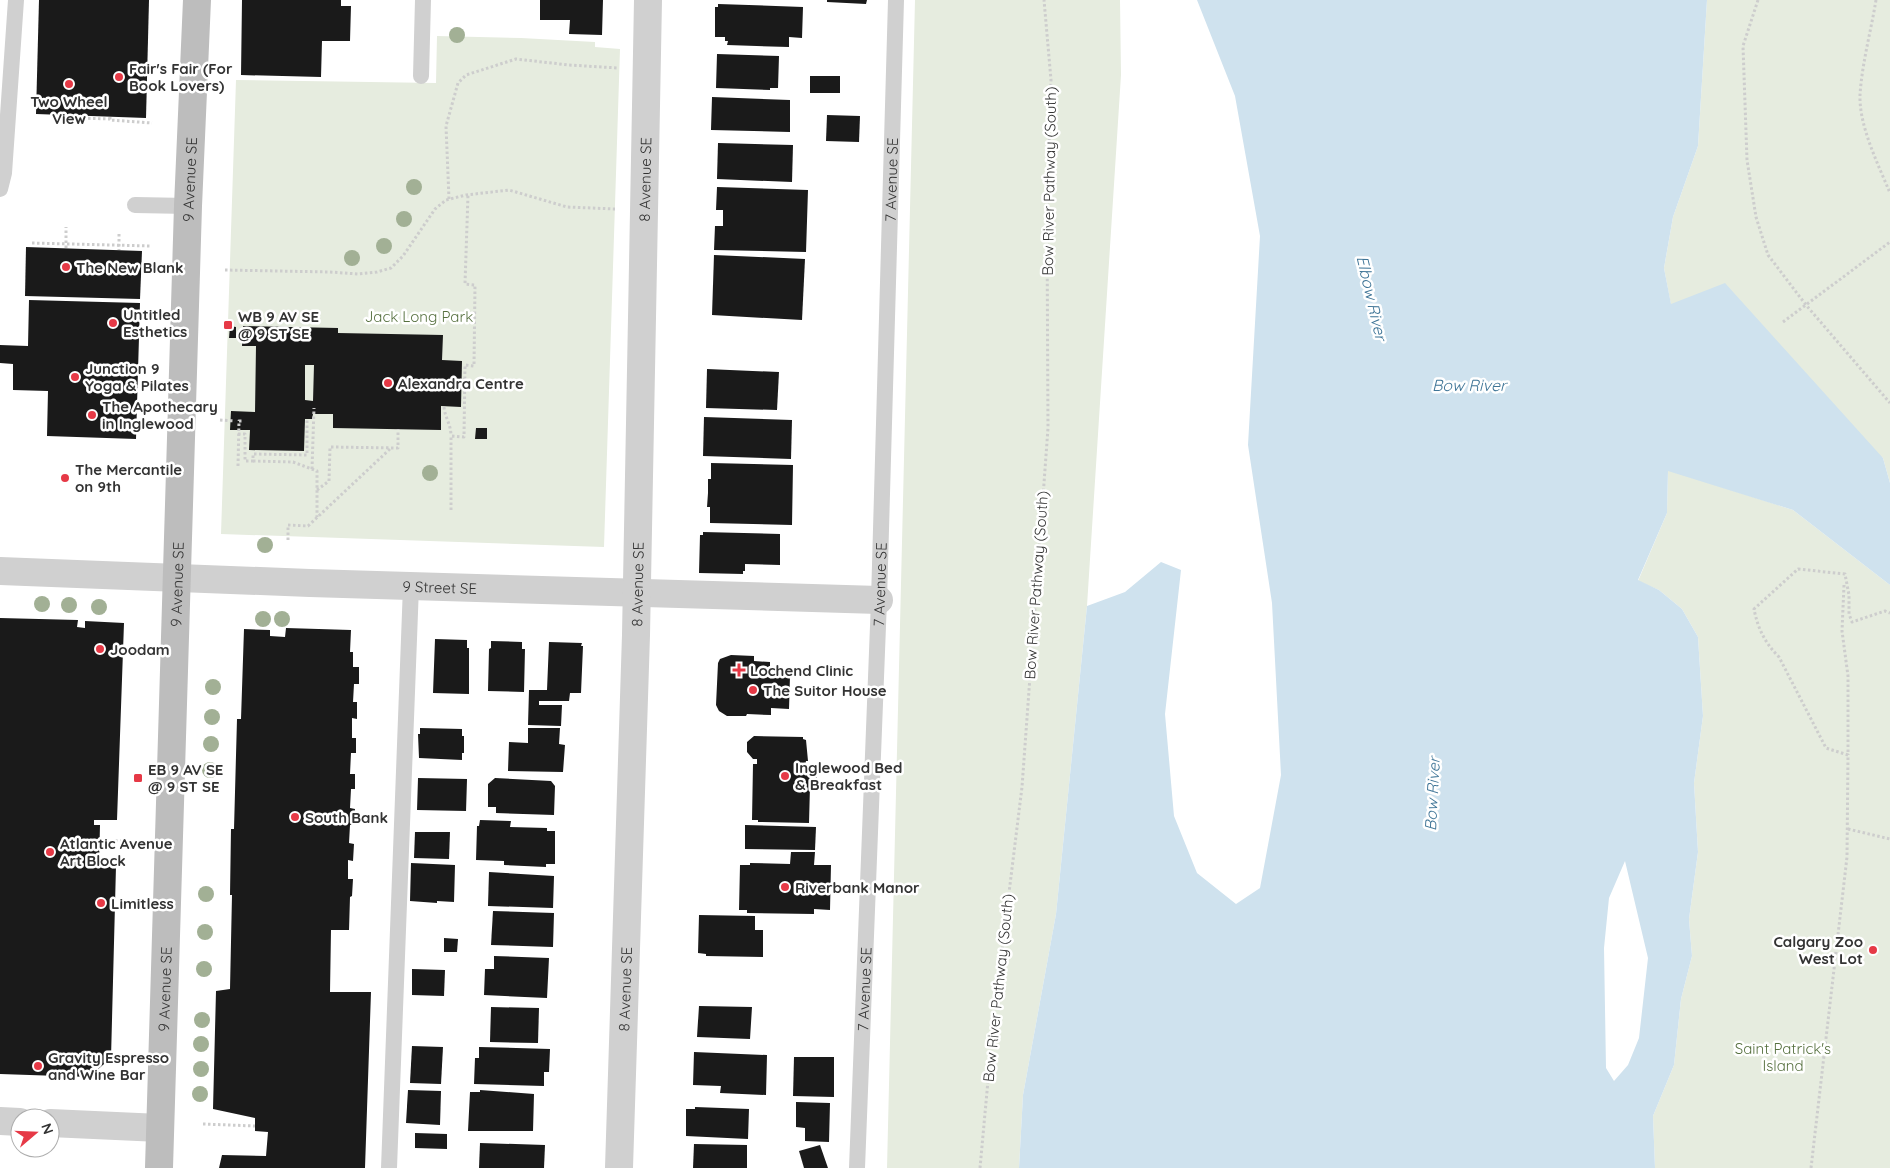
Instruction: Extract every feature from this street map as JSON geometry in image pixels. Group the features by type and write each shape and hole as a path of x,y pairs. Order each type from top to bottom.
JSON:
{"main road":[{"name":"9 Avenue SE","path":"159,1168 196,0"}],"street":[{"name":"8 Avenue SE","path":"619,1168 637,593 648,0"},
{"name":"9 Street SE","path":"0,572 878,600"},
{"path":"60,1123 160,1128"}],"lane":[{"path":"0,189 4,173 16,0"},
{"path":"421,76 423,0"},
{"name":"7 Avenue SE","path":"858,1168 878,600 896,0"},
{"path":"136,205 188,206"},
{"path":"390,1168 411,586"}],"path":[{"name":"Bow River Pathway (South)","path":"980,1168 994,1015 1022,786 1048,428 1046,223 1051,80 1044,0"},
{"path":"1758,0 1743,46 1746,160 1756,217 1768,255 1806,305 1890,403"},
{"path":"1876,0 1860,95 1862,116 1875,157 1890,193"},
{"path":"449,199 446,126 458,83 466,75 516,59 568,65 624,68"},
{"path":"74,115 78,118 110,118 110,120 152,122"},
{"path":"225,270 358,274 391,268 403,256 435,209 449,199 468,195 509,190 567,206 619,209"},
{"path":"451,436 464,437 465,365 474,366 475,285 465,284 468,195"},
{"path":"66,227 66,246"},
{"path":"119,234 119,248"},
{"path":"1783,322 1890,242"},
{"path":"32,243 119,248 150,246"},
{"path":"444,406 445,416 451,425 451,510"},
{"path":"312,470 314,408"},
{"path":"253,461 253,454 307,455 307,419"},
{"path":"220,420 235,421"},
{"path":"238,466 238,421 242,421"},
{"path":"317,490 329,481 330,447 398,448 398,429"},
{"path":"238,434 245,434 245,461 293,462 317,471 317,517"},
{"path":"288,540 288,525 308,526 391,448"},
{"path":"1848,755 1826,748 1779,657 1768,646 1758,626 1754,609 1798,569 1845,574 1849,595 1849,614 1852,622 1885,611 1890,613"},
{"path":"1811,1168 1830,1009 1848,829 1848,676 1842,631 1844,586"},
{"path":"1848,829 1890,839"},
{"path":"100,840 122,841"},
{"path":"203,1124 255,1126"}],"green space":[{"path":"915,0 1120,0 1121,75 1087,606 1056,914 1023,1095 1019,1168 887,1168"},
{"path":"1707,0 1890,0 1890,483 1883,458 1671,305 1664,268 1673,217 1698,146"},
{"name":"Jack Long Park","path":"437,36 595,42 595,47 620,49 604,547 221,534 236,80 436,83"},
{"name":"Saint Patrick's Island","path":"1668,470 1793,510 1890,585 1890,1168 1655,1168 1653,1116 1674,1065 1681,999 1692,956 1689,919 1698,852 1694,783 1703,716 1698,637 1682,609 1659,590 1638,581 1667,513"}],"water":[{"name":"Bow River","path":"1197,0 1707,0 1698,146 1673,217 1664,268 1671,304 1725,283 1883,458 1890,483 1890,585 1793,510 1668,471 1667,513 1638,580 1659,590 1682,609 1698,637 1703,716 1694,783 1698,852 1689,919 1692,956 1681,999 1674,1065 1653,1116 1655,1168 1019,1168 1023,1095 1056,914 1087,606 1125,592 1161,562 1181,570 1165,714 1174,816 1197,873 1236,904 1260,888 1281,775 1272,603 1248,445 1260,236 1235,96","holes":["1625,861 1648,958 1639,1038 1628,1065 1614,1081 1606,1068 1604,948 1609,898"]}],"building":[{"path":"39,0 149,0 146,118 36,114"},
{"path":"242,0 341,0 341,6 351,6 350,41 322,41 321,77 241,75"},
{"path":"540,0 603,0 602,35 569,34 570,20 540,20"},
{"path":"827,0 867,0 866,4 827,2"},
{"path":"718,4 803,7 802,38 789,37 789,47 727,45 728,41 725,41 725,37 715,37 715,7 718,7"},
{"path":"717,54 779,56 778,88 770,88 770,90 716,88"},
{"path":"810,76 840,76 840,93 810,93"},
{"path":"712,97 790,100 790,132 711,130"},
{"path":"827,115 860,116 859,142 826,141"},
{"path":"718,143 793,145 792,182 717,179"},
{"path":"717,187 808,190 806,252 714,250 715,226 723,226 723,210 716,210"},
{"path":"26,247 142,251 140,299 25,296"},
{"path":"714,255 805,259 802,320 712,315"},
{"path":"29,300 140,303 136,439 47,436 48,391 13,390 13,364 0,363 0,345 28,346"},
{"path":"230,326 236,327 236,338 229,338"},
{"name":"Alexandra Centre","path":"243,326 338,328 338,333 443,335 442,360 462,361 461,407 441,406 441,430 333,428 333,414 313,414 312,419 305,419 304,451 249,450 250,430 230,430 231,411 255,412 256,346 242,346","holes":["305,365 314,365 313,401 305,400"]},
{"path":"707,369 779,372 777,410 706,408"},
{"path":"704,417 792,420 791,459 703,456"},
{"path":"476,428 487,428 487,439 475,439"},
{"path":"711,463 793,465 792,525 710,523 710,507 707,507 708,479 711,479"},
{"path":"703,532 780,534 780,565 745,564 743,574 699,573 700,535 703,535"},
{"name":"Atlantic Avenue Art Block","path":"0,618 78,620 77,627 85,628 85,621 124,623 117,820 94,820 94,825 100,825 99,865 116,866 111,1058 89,1077 0,1074"},
{"name":"South Bank","path":"286,628 351,630 350,652 353,652 353,667 359,667 359,684 354,684 353,702 357,702 357,719 352,718 352,738 356,738 356,753 351,753 350,774 355,774 355,789 351,789 350,808 355,809 354,825 350,825 349,843 354,844 353,861 348,860 348,879 353,879 352,896 350,897 349,930 331,930 330,992 371,992 365,1168 219,1168 222,1155 266,1156 268,1132 255,1131 255,1118 213,1109 216,991 230,989 231,829 234,829 237,719 241,719 244,629 270,630 270,636 285,637"},
{"path":"435,639 467,640 467,648 469,648 469,694 433,693"},
{"path":"491,641 522,642 522,649 525,649 524,692 488,691 489,649 491,648"},
{"path":"549,642 582,643 581,693 570,693 569,701 539,701 539,705 562,705 561,726 528,725 529,690 547,690"},
{"name":"The Suitor House","path":"731,655 754,656 754,661 770,662 770,666 773,666 773,675 790,676 789,709 771,708 771,715 747,714 746,716 727,716 719,711 716,705 718,663 720,659"},
{"path":"420,728 462,729 464,753 462,753 462,760 419,758 418,734 420,734"},
{"path":"528,728 560,728 559,744 565,745 563,772 508,771 509,742 528,743"},
{"name":"Inglewood Bed & Breakfast","path":"754,736 803,737 806,740 808,761 806,761 805,765 811,765 817,772 817,781 810,786 809,823 758,822 758,820 752,820 753,764 757,764 757,759 753,759 747,752 747,742"},
{"path":"418,778 467,779 466,811 417,810"},
{"path":"495,778 551,781 555,786 554,815 496,813 496,807 488,807 488,784"},
{"path":"480,820 511,821 510,827 547,828 547,831 555,831 555,864 546,864 546,867 504,865 504,861 476,860 477,826 479,826"},
{"path":"745,825 816,827 815,850 745,849"},
{"path":"415,832 450,832 449,859 414,858"},
{"name":"Riverbank Manor","path":"791,852 815,852 814,865 831,865 830,910 814,909 814,914 747,913 747,910 739,910 740,865 750,865 750,863 790,864"},
{"path":"411,863 455,865 454,902 410,901"},
{"path":"489,872 554,876 553,908 488,906"},
{"path":"493,911 554,913 553,947 491,945"},
{"path":"699,915 755,916 755,930 763,930 763,957 706,956 706,954 698,953"},
{"path":"444,938 458,939 457,952 444,952"},
{"path":"494,956 549,958 547,998 484,995 485,969 494,969"},
{"path":"412,969 445,970 444,996 412,995"},
{"path":"699,1006 752,1007 750,1039 697,1037"},
{"path":"491,1007 539,1008 538,1043 490,1042"},
{"path":"412,1046 443,1047 441,1084 410,1083"},
{"path":"479,1047 550,1049 549,1072 544,1072 544,1086 474,1084 475,1058 479,1058"},
{"path":"694,1052 767,1055 766,1095 720,1093 721,1086 693,1085"},
{"path":"794,1057 834,1057 834,1097 793,1096"},
{"path":"408,1090 441,1091 440,1125 406,1123"},
{"path":"480,1090 534,1094 533,1131 468,1131 470,1092 480,1092"},
{"path":"796,1102 830,1103 829,1142 805,1141 805,1128 796,1127"},
{"path":"695,1107 749,1109 748,1139 686,1136 686,1109 695,1109"},
{"path":"415,1133 447,1134 447,1149 415,1148"},
{"path":"480,1143 545,1145 544,1168 479,1168"},
{"path":"694,1144 747,1145 747,1168 693,1168"},
{"path":"820,1145 828,1168 804,1168 799,1151"}],"place":[{"name":"Fair's Fair (For Book Lovers)","path":"119,77"},
{"name":"Two Wheel View","path":"69,84"},
{"name":"The New Blank","path":"66,267"},
{"name":"Untitled Esthetics","path":"113,323"},
{"name":"WB 9 AV SE @ 9 ST SE","path":"228,325"},
{"name":"Junction 9 Yoga & Pilates","path":"75,377"},
{"name":"Alexandra Centre","path":"388,383"},
{"name":"The Apothecary in Inglewood","path":"92,415"},
{"name":"The Mercantile on 9th","path":"65,478"},
{"name":"Joodam","path":"100,649"},
{"name":"Lochend Clinic","path":"739,670"},
{"name":"The Suitor House","path":"753,690"},
{"name":"Inglewood Bed & Breakfast","path":"785,776"},
{"name":"EB 9 AV SE @ 9 ST SE","path":"138,778"},
{"name":"South Bank","path":"295,817"},
{"name":"Atlantic Avenue Art Block","path":"50,852"},
{"name":"Riverbank Manor","path":"785,887"},
{"name":"Limitless","path":"101,903"},
{"name":"Calgary Zoo West Lot","path":"1873,950"},
{"name":"Gravity Espresso and Wine Bar","path":"38,1066"}],"water label":[{"name":"Elbow River","path":"1372,298"}]}
